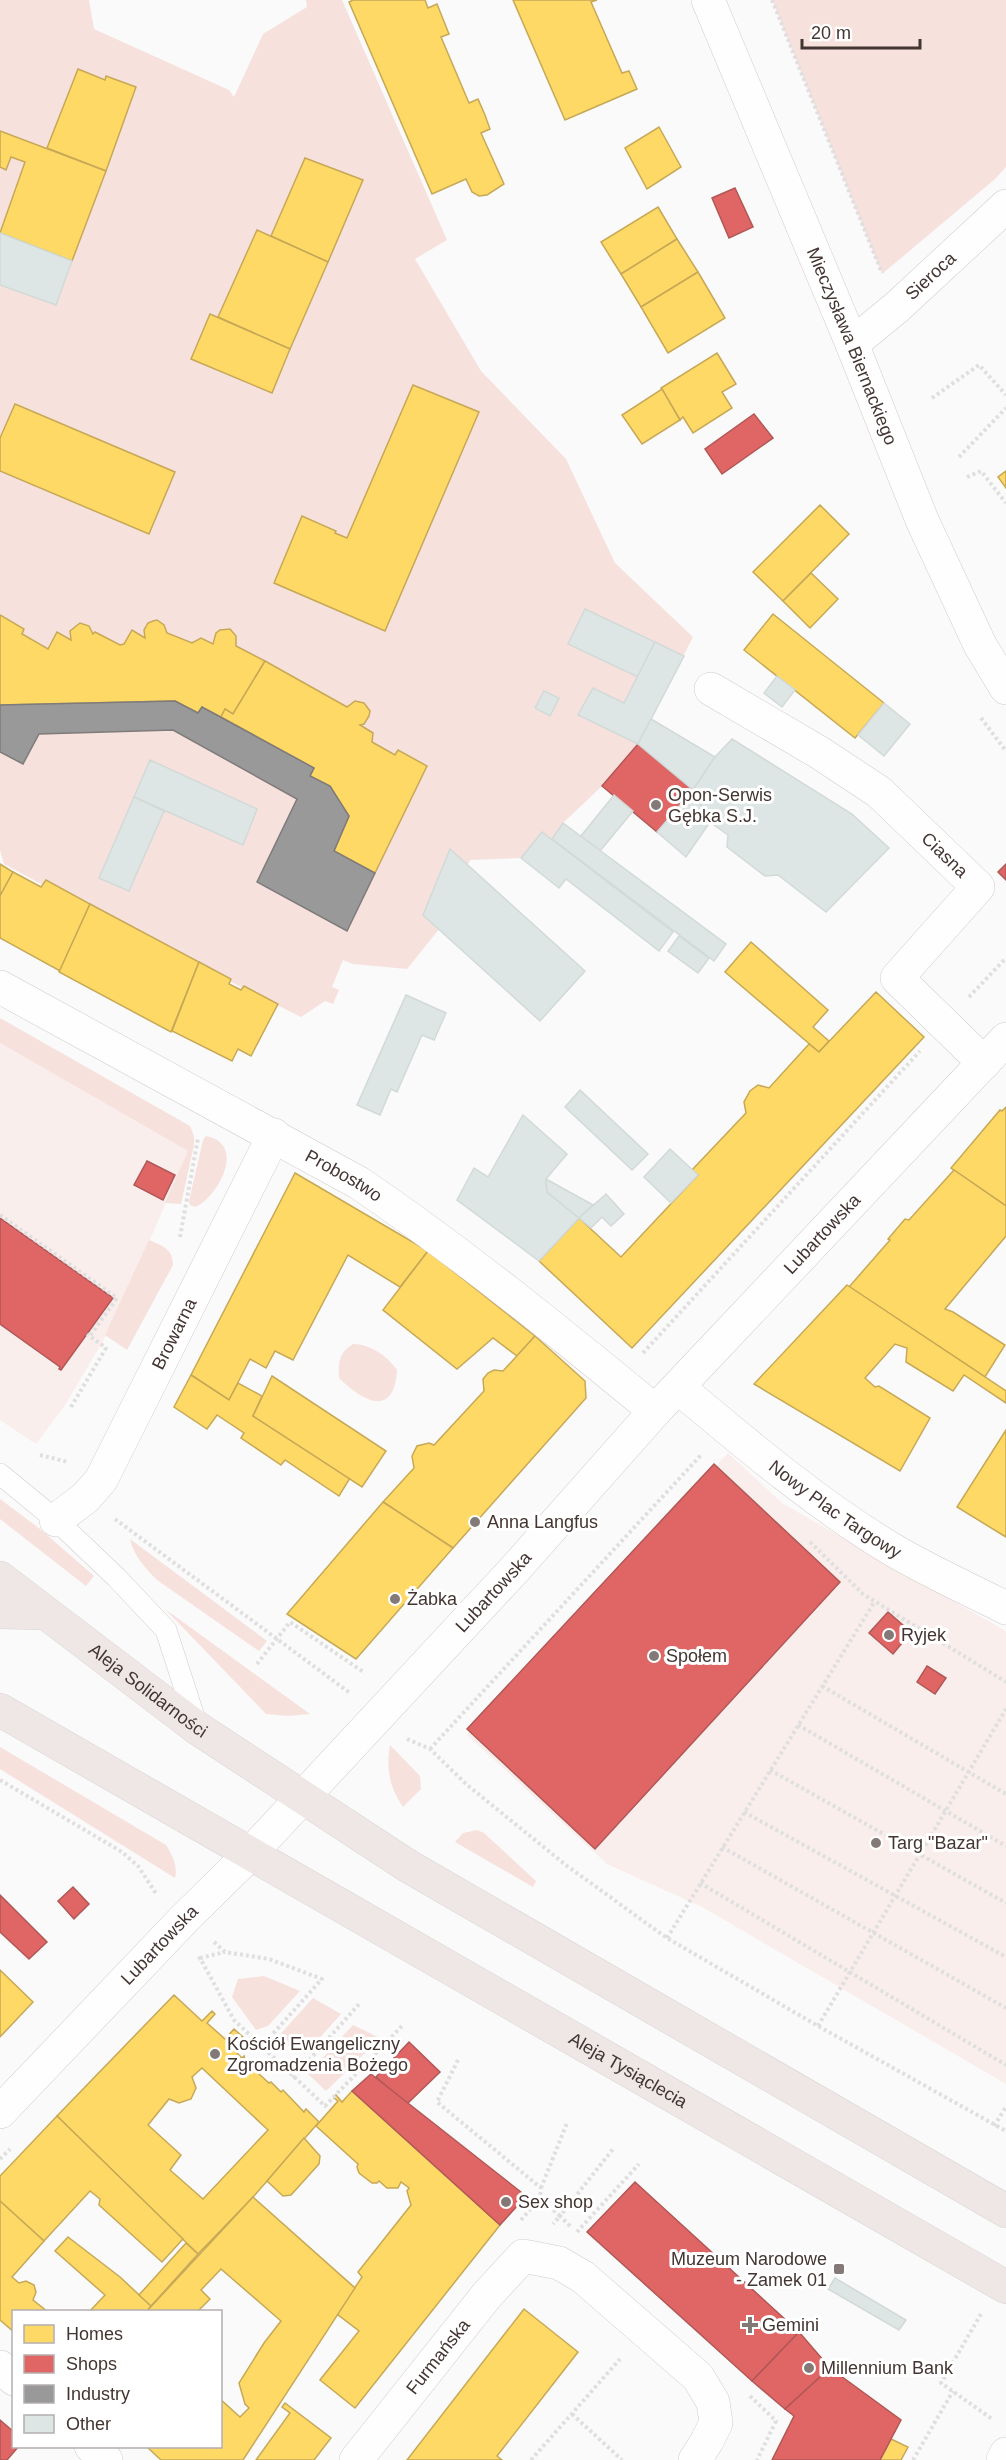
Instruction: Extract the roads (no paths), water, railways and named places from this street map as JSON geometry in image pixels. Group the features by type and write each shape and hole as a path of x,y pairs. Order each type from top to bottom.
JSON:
{"main road":[{"name":"Aleja Solidarności","path":"0,1578 197,1728 302,1798"},
{"path":"0,1612 45,1613"},
{"path":"0,1710 249,1855"},
{"path":"302,1798 408,1866 1006,2211"},
{"name":"Aleja Tysiąclecia","path":"249,1855 1006,2287"}],"street":[{"name":"Mieczysława Biernackiego","path":"708,0 812,254 852,344 922,520 980,645 1006,688"},
{"name":"Sieroca","path":"852,344 896,308 1006,206"},
{"name":"Ciasna","path":"711,688 820,753 879,792 978,887 897,978 945,1023 995,1051"},
{"name":"Probostwo","path":"0,987 359,1183 398,1209 518,1299 655,1411"},
{"name":"Lubartowska","path":"0,2112 185,1918 249,1855 515,1569 655,1411 995,1051"},
{"name":"Browarna","path":"56,1520 85,1498 101,1480 274,1136"},
{"name":"Nowy Plac Targowy","path":"679,1388 784,1474 854,1525 908,1558 1006,1608"},
{"name":"Furmańska","path":"356,2460 487,2295 523,2256 559,2263 583,2277 698,2377 713,2402 716,2423 708,2441 695,2460"},
{"path":"0,2367 12,2377"},
{"path":"93,2448 106,2460"},
{"path":"1003,2460 1006,2454"}],"lane":[{"path":"0,1474 56,1520 116,1577 166,1630 197,1728"}],"place":[{"name":"Opon-Serwis Gębka S.J.","path":"656,805"},
{"name":"Anna Langfus","path":"475,1522"},
{"name":"Żabka","path":"395,1599"},
{"name":"Ryjek","path":"889,1635"},
{"name":"Społem","path":"654,1656"},
{"name":"Targ \"Bazar\"","path":"876,1843"},
{"name":"Kościół Ewangeliczny Zgromadzenia Bożego","path":"215,2054"},
{"name":"Sex shop","path":"506,2202"},
{"name":"Muzeum Narodowe - Zamek 01","path":"839,2269"},
{"name":"Gemini","path":"750,2325"},
{"name":"Millennium Bank","path":"809,2368"}]}
